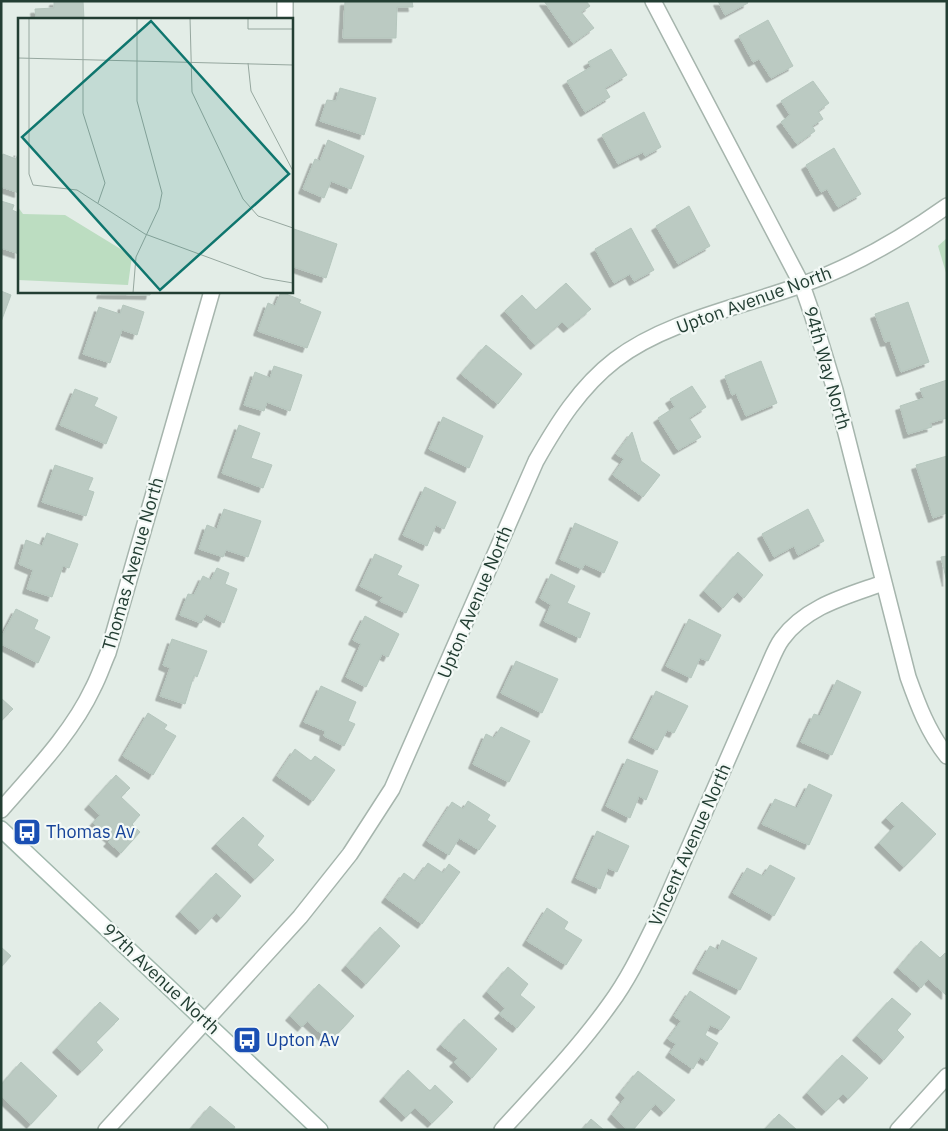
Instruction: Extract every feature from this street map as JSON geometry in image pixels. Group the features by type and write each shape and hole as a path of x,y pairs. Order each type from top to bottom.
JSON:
{"street":[{"path":"285,1 285,18"},
{"name":"94th Way North","path":"653,1 802,285 835,390 908,677 919,710 936,742 947,756"},
{"name":"Upton Avenue North","path":"106,1130 300,917 350,854 392,789 536,461 557,423 584,390 615,360 651,338 707,316 802,285 858,260 922,224 947,206"},
{"name":"Thomas Avenue North","path":"1,810 69,728 93,689 108,653 212,292"},
{"name":"Vincent Avenue North","path":"502,1130 612,1003 643,949 782,638 804,617 825,603 883,583"},
{"name":"97th Avenue North","path":"1,830 320,1130"},
{"path":"898,1130 947,1076"}],"green space":[{"path":"947,238 947,276 938,246"}],"building":[{"path":"54,1 83,1 84,18 36,18 35,9 54,8"},
{"path":"345,1 412,1 413,7 397,7 396,38 343,38"},
{"path":"544,1 586,1 590,6 581,12 594,28 573,43"},
{"path":"718,1 747,1 748,3 725,15"},
{"path":"768,20 793,66 771,78 759,59 753,62 739,36"},
{"path":"611,49 627,75 605,88 610,97 585,112 567,81 591,67 588,62"},
{"path":"813,81 829,103 818,111 823,119 812,126 815,131 797,144 781,122 790,115 781,101"},
{"path":"340,88 376,98 364,135 320,121 327,100 336,101"},
{"path":"644,112 661,147 645,156 643,152 618,164 602,135"},
{"path":"328,140 364,156 351,189 331,181 324,198 303,189 315,159 320,161"},
{"path":"834,148 861,194 838,207 827,189 821,192 806,165"},
{"path":"3,154 16,159 18,154 18,193 1,187 1,159"},
{"path":"1,201 14,205 12,210 18,213 18,254 1,248"},
{"path":"689,206 710,246 678,264 656,226"},
{"path":"631,228 654,270 634,281 630,274 614,283 595,249"},
{"path":"294,229 337,244 326,278 292,266 292,235"},
{"path":"566,283 591,309 568,328 562,322 535,345 505,311 522,295 536,310"},
{"path":"1,291 11,295 1,322"},
{"path":"102,292 151,292 150,295 101,294"},
{"path":"281,292 301,300 299,303 321,312 307,348 258,331 268,303 275,306"},
{"path":"908,302 929,362 901,372 890,341 885,342 875,314"},
{"path":"123,305 144,312 137,335 122,330 110,363 83,354 99,307 120,314"},
{"path":"486,345 522,374 498,404 461,374"},
{"path":"761,361 777,403 746,416 736,393 732,395 725,376"},
{"path":"274,366 302,375 290,411 267,402 264,411 244,405 255,372 270,378"},
{"path":"947,380 947,418 930,423 932,427 908,434 900,406 924,398 920,389"},
{"path":"692,386 706,407 689,418 701,437 678,450 658,418 675,407 670,399"},
{"path":"75,389 98,398 94,406 117,417 106,444 60,425"},
{"path":"443,417 483,436 469,468 429,449"},
{"path":"239,425 260,433 251,458 272,465 263,488 222,473"},
{"path":"632,432 641,461 660,475 643,497 613,475 624,459 616,454"},
{"path":"947,456 947,513 933,518 916,465"},
{"path":"55,465 93,478 88,490 94,492 86,516 42,502"},
{"path":"425,487 456,502 444,529 436,525 427,546 403,535"},
{"path":"224,509 261,521 248,557 226,550 223,557 199,549 207,525 217,529"},
{"path":"808,509 824,541 798,555 794,546 774,557 762,534"},
{"path":"575,523 618,542 604,573 585,564 582,569 560,559"},
{"path":"47,533 78,544 69,568 63,566 52,597 27,589 33,570 19,564 26,540 42,546"},
{"path":"738,552 763,575 744,598 737,592 723,608 704,591"},
{"path":"375,554 402,566 397,575 419,585 406,613 380,601 383,597 360,586"},
{"path":"947,556 947,582 941,557"},
{"path":"217,568 229,573 225,584 237,589 224,623 206,614 201,623 180,615 188,594 194,595 203,576 211,580"},
{"path":"551,574 575,586 567,603 590,613 580,638 544,621 551,605 540,598"},
{"path":"16,609 38,620 34,629 50,637 38,663 1,644 1,638"},
{"path":"365,616 399,634 388,657 382,654 366,687 346,677 361,644 353,640"},
{"path":"689,619 721,635 708,661 700,658 691,678 666,666"},
{"path":"172,639 207,651 197,677 194,675 185,704 160,696 170,668 163,665"},
{"path":"516,661 558,679 542,713 501,693"},
{"path":"837,680 861,692 832,755 801,742 814,714 820,716"},
{"path":"321,686 356,702 348,721 355,724 344,746 324,736 325,731 304,722"},
{"path":"656,691 688,706 674,733 667,730 657,750 633,738"},
{"path":"1,698 13,709 1,721"},
{"path":"148,713 167,725 164,729 176,736 153,775 123,756"},
{"path":"501,727 530,741 509,782 473,764 486,734 494,738"},
{"path":"295,749 311,761 315,756 335,770 313,801 277,776"},
{"path":"627,759 658,771 646,800 639,796 630,818 606,806"},
{"path":"116,775 130,788 121,797 140,815 132,824 140,832 121,853 108,842 111,839 93,823 100,815 89,805"},
{"path":"809,784 832,795 809,845 762,824 775,799 797,808"},
{"path":"468,801 490,815 487,820 496,826 479,850 459,838 449,855 427,841 452,802 463,809"},
{"path":"902,802 936,834 904,867 879,843 895,826 886,818"},
{"path":"243,817 264,836 257,845 274,860 255,879 216,844"},
{"path":"597,831 629,846 617,872 608,868 600,889 576,878"},
{"path":"428,863 443,873 449,864 460,872 422,924 386,898 404,873 415,881"},
{"path":"770,865 795,878 774,916 733,893 747,868 763,876"},
{"path":"216,873 241,896 221,918 216,913 200,930 180,912"},
{"path":"547,908 568,922 564,929 582,940 566,965 527,941"},
{"path":"380,927 400,946 366,984 346,966"},
{"path":"722,940 757,958 740,990 697,969 710,946 718,950"},
{"path":"921,941 940,958 945,953 947,954 946,995 928,979 921,988 898,968"},
{"path":"1,947 11,956 1,967"},
{"path":"508,967 528,984 520,995 535,1007 517,1028 499,1014 505,1008 487,992"},
{"path":"319,984 354,1016 330,1042 307,1021 302,1027 290,1016"},
{"path":"690,991 730,1017 721,1030 710,1025 705,1035 718,1043 707,1061 700,1057 693,1069 670,1053 676,1044 668,1039 681,1021 674,1016"},
{"path":"892,998 911,1014 897,1030 904,1037 884,1060 857,1036"},
{"path":"100,1002 119,1019 96,1042 103,1050 82,1071 57,1048"},
{"path":"464,1019 497,1049 472,1078 454,1062 458,1058 441,1045"},
{"path":"842,1055 868,1078 848,1099 843,1094 826,1111 807,1093"},
{"path":"21,1062 57,1096 31,1124 1,1096 1,1085"},
{"path":"408,1070 430,1091 435,1085 453,1102 432,1123 415,1108 406,1117 384,1097"},
{"path":"638,1071 675,1100 664,1112 655,1104 633,1130 628,1130 612,1115 625,1098 620,1093"},
{"path":"210,1106 235,1127 233,1130 190,1130"},
{"path":"779,1114 797,1130 764,1130"},
{"path":"591,1119 604,1130 582,1130"}],"place":[{"name":"Thomas Av","path":"27,832"},
{"name":"Upton Av","path":"247,1040"}]}
